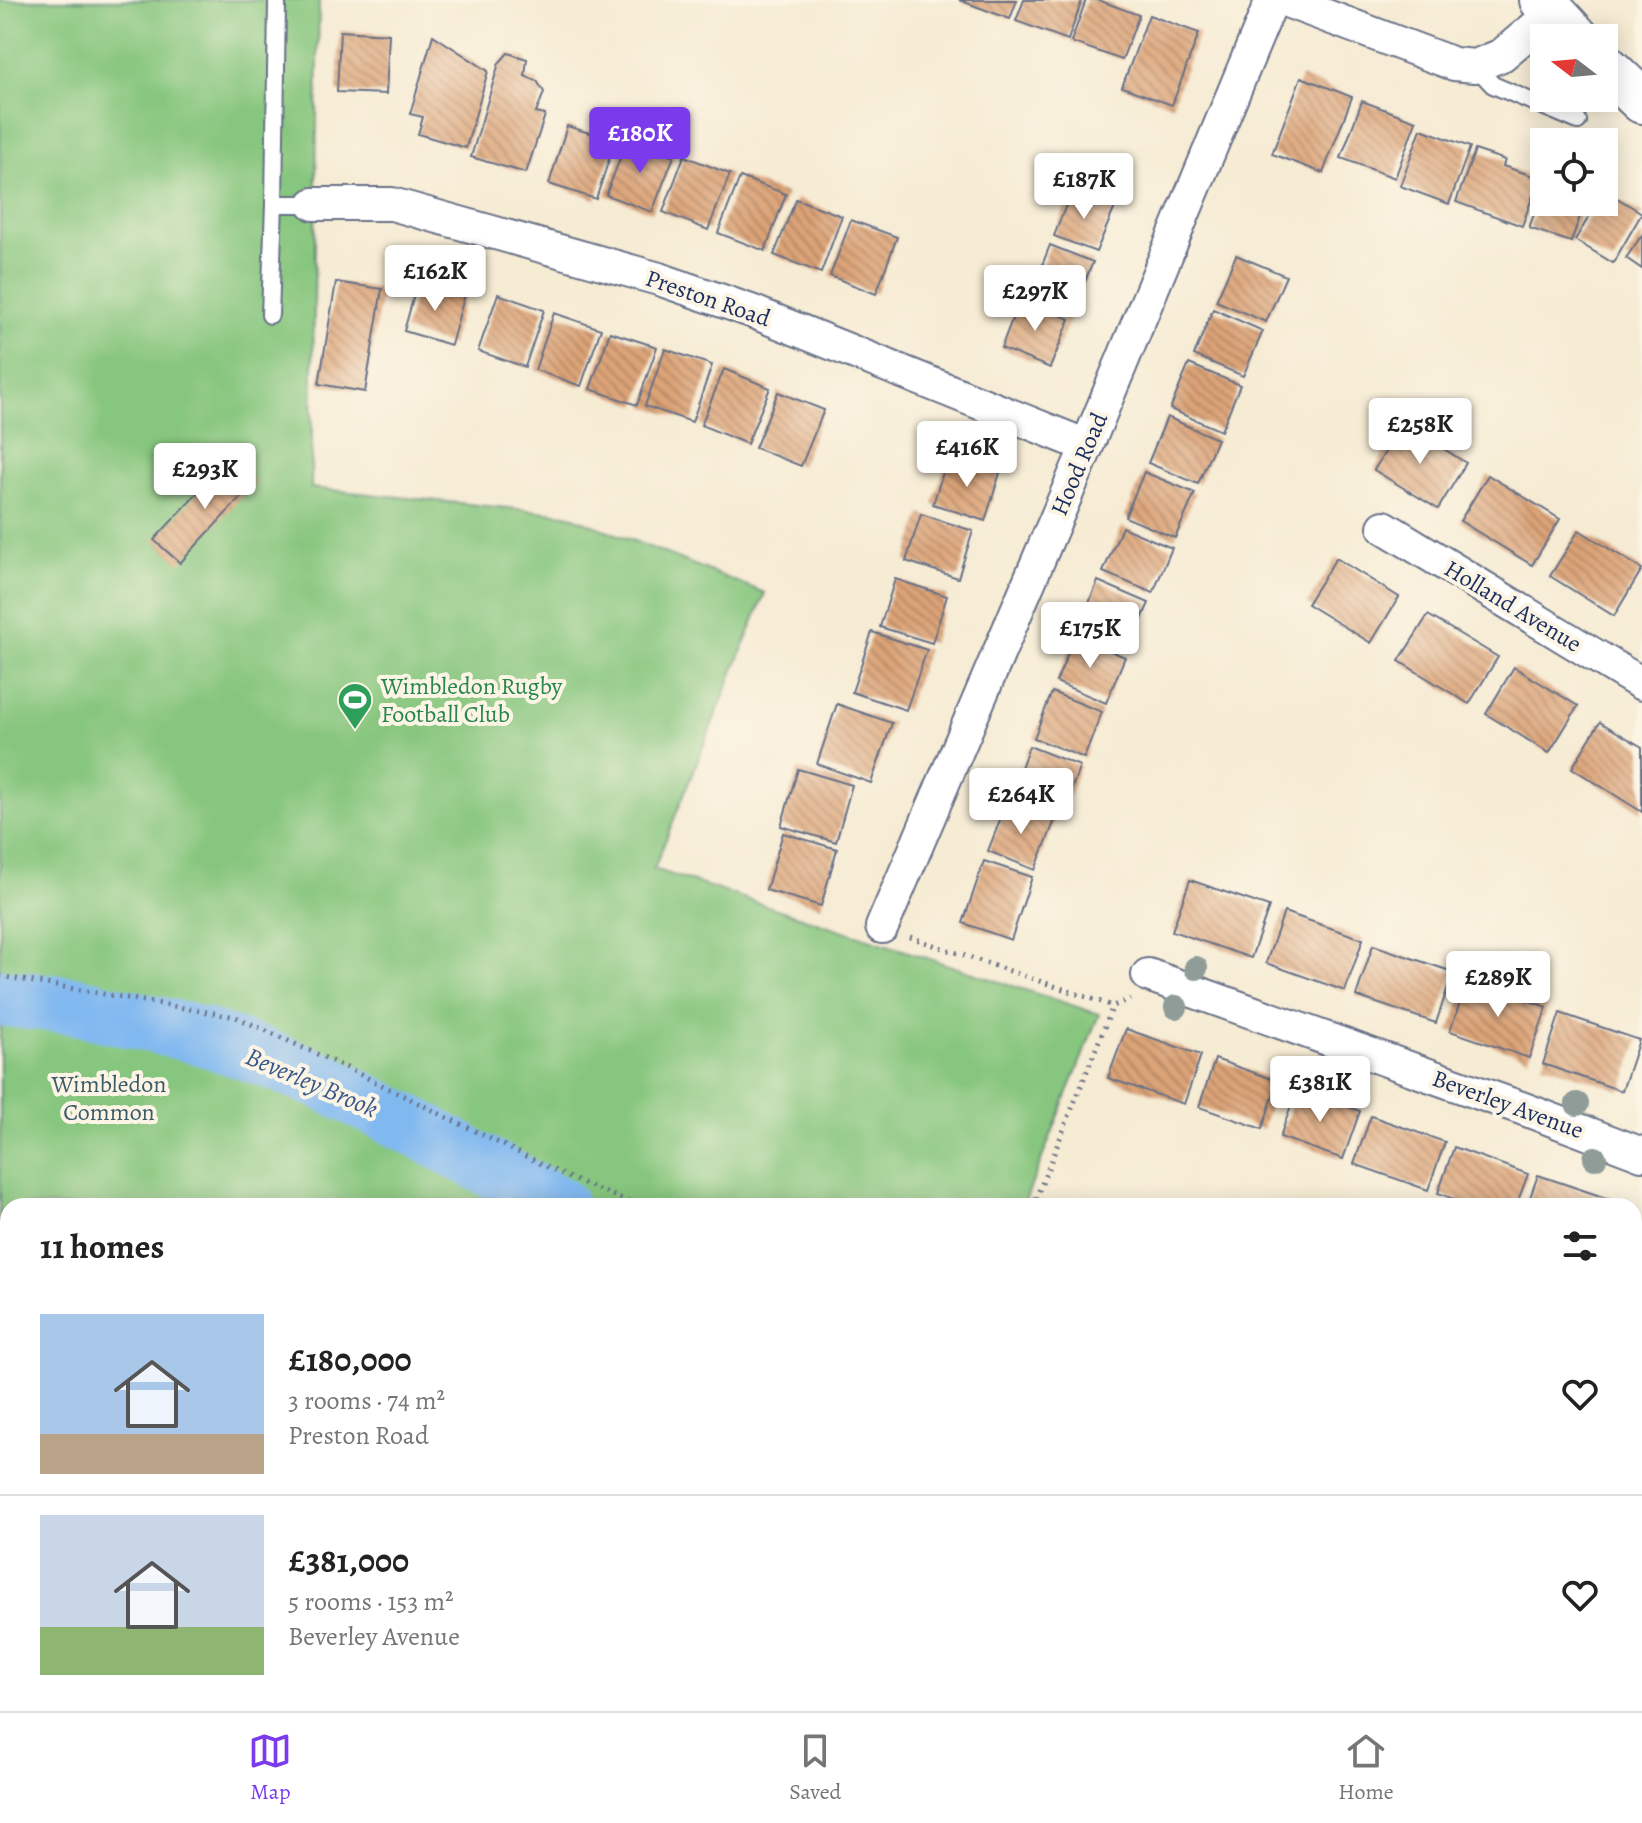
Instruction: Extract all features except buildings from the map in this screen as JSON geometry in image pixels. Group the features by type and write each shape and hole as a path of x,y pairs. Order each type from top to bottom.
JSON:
{"main road":[{"path":"1618,78 1642,101"}],"street":[{"name":"Hood Road","path":"882,927 1087,446 1272,0"},
{"path":"1284,0 1454,64 1475,66 1502,55 1557,17"},
{"name":"Preston Road","path":"314,204 392,204 659,279 751,311 1087,446"},
{"name":"Holland Avenue","path":"1384,527 1642,684"},
{"name":"Beverley Avenue","path":"1148,975 1642,1154"}],"lane":[{"path":"270,315 277,4"},
{"path":"1475,66 1493,85 1578,121"},
{"path":"274,204 314,204"}],"path":[{"path":"882,927 1113,1006 1036,1198"},
{"path":"0,976 236,1017 572,1179 619,1198"}],"green space":[{"name":"Wimbledon Rugby Football Club","path":"0,0 319,0 311,488 566,514 765,593 654,869 1099,1014 1026,1198 0,1198"}],"waterway":[{"name":"Beverley Brook","path":"0,998 73,1005 202,1036 263,1057 323,1081 421,1130 544,1198"}],"place":[{"name":"Wimbledon Rugby Football Club","path":"355,731"}],"park label":[{"name":"Wimbledon Common","path":"109,1098"}]}
